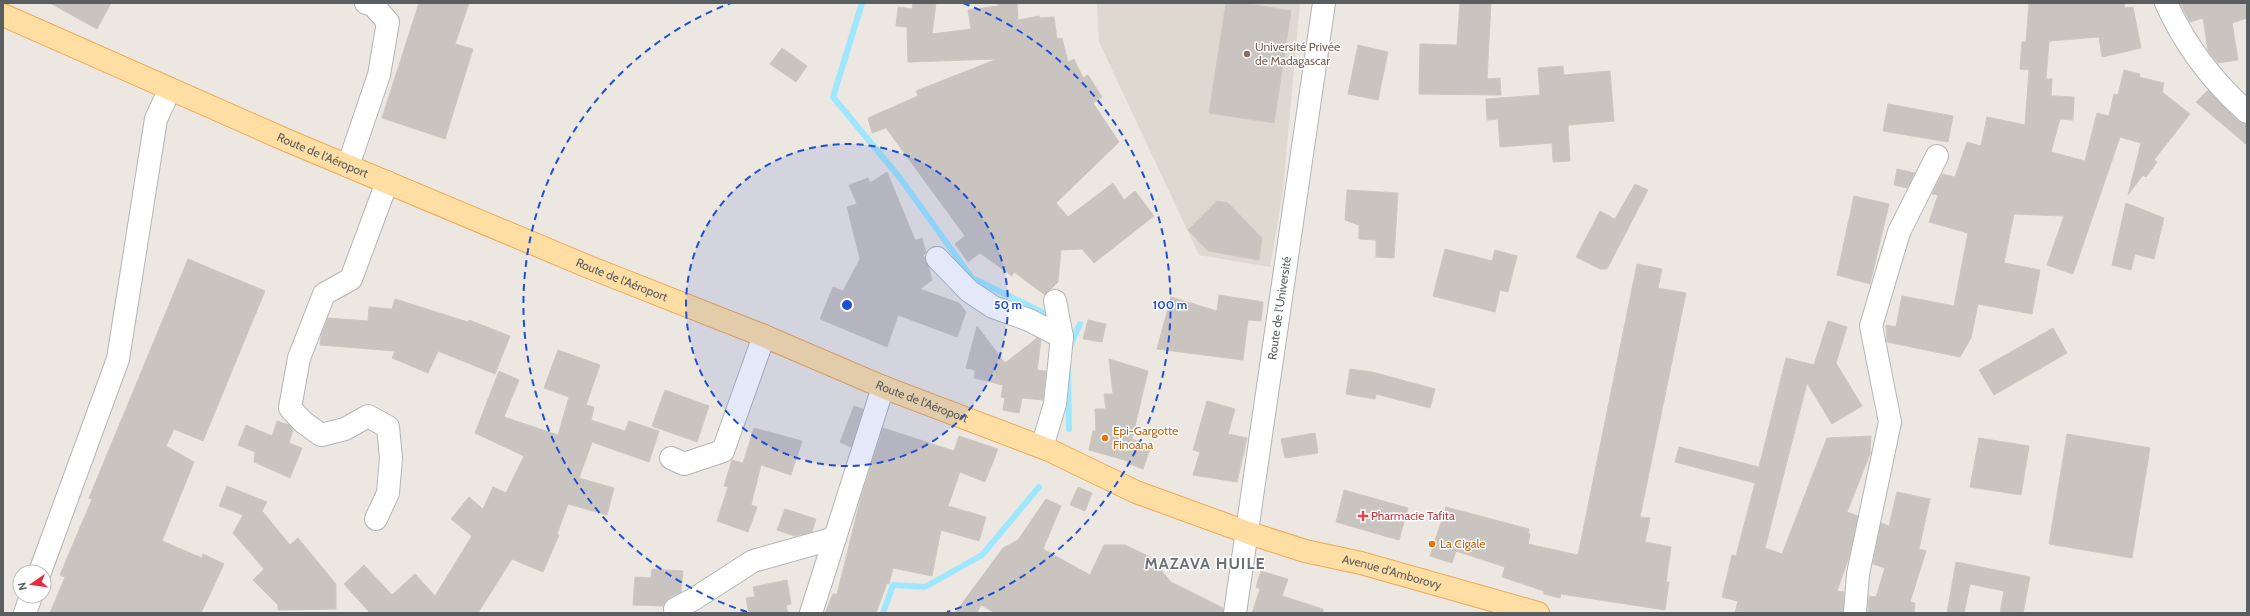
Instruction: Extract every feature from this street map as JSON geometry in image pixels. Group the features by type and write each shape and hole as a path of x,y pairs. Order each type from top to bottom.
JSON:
{"main road":[{"name":"Route de l'Aéroport","path":"3,15 348,166 589,267 764,336 883,387 1042,447 1136,492 1246,532"},
{"name":"Avenue d'Amborovy","path":"1246,532 1305,550 1361,563 1538,613"}],"street":[{"path":"348,166 379,75 388,22 373,5 366,3"},
{"name":"Route de l'Université","path":"1235,613 1324,3"},
{"path":"2166,3 2185,40 2198,58 2215,80 2247,112"},
{"path":"43,564 118,359 156,119 170,89"},
{"path":"1854,613 1858,574 1890,422 1871,326 1899,232 1937,156"},
{"path":"376,519 388,493 391,458 388,426 368,416 345,429 321,435 303,422 290,408 299,358 324,294 351,279 387,182"},
{"path":"937,258 969,291 993,307 1029,320 1062,337"},
{"path":"1042,447 1055,404 1062,337 1056,301"},
{"path":"671,458 684,464 723,451 764,336"},
{"path":"811,613 883,387"},
{"path":"675,609 694,599 753,561 835,538"}],"shaded area":[{"path":"1097,3 1300,3 1283,190 1270,267 1199,255 1099,42"}],"building":[{"path":"50,3 111,3 97,29"},
{"path":"419,3 469,3 455,44 473,49 445,139 382,118"},
{"path":"913,3 936,3 932,34 971,29 968,10 998,6 998,3 1017,3 1018,20 1039,16 1040,18 1054,17 1057,39 1062,38 1068,62 1074,59 1083,78 1088,75 1102,97 1093,103 1119,142 1056,203 1068,217 1113,183 1124,200 1135,191 1154,216 1094,263 1082,249 1061,250 1058,282 1045,295 1014,272 1012,276 980,253 968,262 955,244 965,236 886,128 872,133 868,118 918,96 916,91 997,59 908,62 907,27 896,26 898,7 912,9"},
{"path":"1226,3 1244,3 1291,11 1274,123 1209,113"},
{"path":"1460,3 1491,3 1487,79 1500,78 1501,95 1419,94 1420,44 1457,45"},
{"path":"2029,3 2124,3 2125,8 2133,7 2141,48 2102,57 2099,37 2049,41 2046,79 2052,79 2051,96 2074,97 2073,120 2060,119 2051,152 2085,161 2097,113 2109,116 2114,94 2118,95 2124,70 2140,74 2139,77 2164,83 2162,92 2190,114 2154,160 2157,162 2146,177 2143,175 2128,195 2141,143 2120,137 2073,274 2047,265 2064,216 2014,214 2004,263 2040,270 2032,314 1978,304 1971,338 1960,357 1887,342 1886,325 1896,327 1902,296 1954,306 1968,233 1929,222 1938,195 1932,194 1942,174 1955,177 1967,142 1981,146 1987,117 2025,125 2029,70 2020,69 2022,42 2026,42"},
{"path":"2180,3 2247,3 2247,18 2232,23 2238,60 2218,63 2208,51 2203,18 2190,22"},
{"path":"1358,45 1388,52 1378,100 1348,94"},
{"path":"782,48 807,66 796,82 770,64"},
{"path":"1563,66 1564,75 1610,71 1614,121 1568,125 1570,161 1553,162 1552,143 1500,147 1498,119 1487,120 1486,99 1540,95 1538,68"},
{"path":"2208,90 2238,121 2247,124 2247,145 2196,102"},
{"path":"1888,104 1953,116 1948,142 1883,131"},
{"path":"1897,169 1915,173 1907,188 1894,185"},
{"path":"887,172 915,240 922,238 926,253 923,255 929,268 932,280 920,289 959,303 966,312 957,337 898,315 887,347 820,319 833,287 843,291 860,259 847,207 857,204 849,185 868,178 870,183"},
{"path":"1635,184 1648,190 1607,269 1600,269 1576,257 1600,211 1615,219"},
{"path":"1347,190 1398,193 1394,258 1376,257 1376,240 1359,239 1359,225 1345,220"},
{"path":"1854,196 1889,204 1870,284 1837,275"},
{"path":"1217,201 1228,203 1262,238 1259,260 1208,251 1188,230"},
{"path":"2126,203 2164,218 2154,259 2135,254 2131,270 2112,265"},
{"path":"1445,249 1492,261 1495,250 1517,256 1508,292 1500,290 1495,312 1433,296"},
{"path":"188,259 265,291 203,441 174,429 166,446 194,462 162,541 202,558 203,554 224,564 201,613 50,613 65,577 60,575 92,499 89,498"},
{"path":"1637,264 1662,269 1658,288 1686,293 1640,517 1650,518 1645,542 1671,547 1666,582 1669,582 1665,610 1561,594 1560,598 1544,594 1544,591 1502,577 1505,567 1456,551 1452,563 1430,556 1446,507 1529,529 1528,533 1530,534 1528,544 1578,555"},
{"path":"1219,295 1263,302 1261,321 1248,320 1243,360 1157,349 1171,297 1217,311"},
{"path":"395,299 468,322 469,320 510,336 495,374 438,351 428,373 392,358 395,351 320,345 321,336 328,318 368,321 369,307 392,309"},
{"path":"1088,320 1106,324 1102,342 1083,339"},
{"path":"1828,321 1847,327 1836,363 1862,406 1832,424 1807,383 1765,548 1782,554 1827,438 1871,436 1870,454 1847,512 1858,516 1849,557 1837,591 1844,592 1843,613 1735,613 1738,601 1722,597 1732,555 1736,556 1755,483 1675,462 1679,447 1759,467 1786,358 1814,365"},
{"path":"977,326 1005,363 1037,338 1041,340 1037,370 1046,371 1043,400 1022,398 1019,413 1003,410 1005,398 1001,397 1003,385 974,378 975,370 966,368"},
{"path":"2053,328 2067,353 1994,395 1979,370"},
{"path":"558,350 600,365 586,405 594,407 591,420 625,431 629,421 659,431 649,462 592,442 579,478 614,488 607,515 568,504 557,534 559,535 543,572 512,559 478,613 370,613 344,584 364,565 392,595 415,574 435,596 472,536 451,519 469,497 483,509 493,487 506,493 524,456 475,433 499,371 519,380 504,417 558,435 569,397 544,388"},
{"path":"1109,359 1148,371 1132,439 1151,446 1143,469 1127,463 1128,461 1089,450 1093,431 1096,431 1095,409 1106,409 1104,394 1113,394"},
{"path":"1350,369 1372,372 1435,389 1430,408 1376,394 1375,399 1346,394"},
{"path":"665,390 709,406 697,442 652,426"},
{"path":"1207,401 1235,409 1228,434 1247,438 1237,482 1193,475 1200,452 1193,450"},
{"path":"854,406 863,409 851,447 840,442"},
{"path":"277,421 289,425 293,430 289,443 302,448 290,478 254,462 255,452 238,445 246,425 272,436"},
{"path":"754,428 802,441 791,475 761,465 751,505 757,507 748,532 717,521 728,487 724,486 732,460 743,463"},
{"path":"883,428 954,451 959,436 998,449 985,482 960,472 948,506 986,517 979,541 941,530 932,576 893,568 889,584 887,583 876,613 825,613 833,594 837,594 861,497"},
{"path":"1315,433 1318,453 1285,458 1281,439"},
{"path":"2067,434 2150,448 2132,558 2049,544"},
{"path":"1979,438 2029,446 2021,495 1970,487"},
{"path":"227,486 267,502 262,511 290,545 298,538 336,584 336,609 278,610 278,605 253,580 264,569 233,533 243,515 219,506"},
{"path":"1078,487 1092,493 1085,511 1070,505"},
{"path":"1344,490 1408,508 1399,540 1336,522"},
{"path":"1897,492 1930,499 1919,549 1926,551 1910,602 1915,603 1914,613 1868,613 1869,596 1876,597 1885,568 1873,564 1881,523 1889,526"},
{"path":"1046,499 1061,506 1043,549 1090,575 1104,545 1125,545 1150,557 1171,582 1223,608 1223,613 995,613 981,605 977,613 955,613 1003,548 1018,540"},
{"path":"785,509 816,519 812,532 795,536 777,530"},
{"path":"1956,562 2030,577 2023,613 2000,613 2004,591 1970,584 1964,613 1947,613"},
{"path":"652,569 683,571 681,592 669,598 663,606 633,605 635,577 651,578"},
{"path":"1261,571 1288,579 1282,596 1323,609 1323,613 1252,613 1260,589 1256,587"},
{"path":"787,580 791,604 786,605 788,613 749,613 746,598 755,597 753,587"}],"waterway":[{"path":"862,3 833,97 900,178 972,278 1052,317"},
{"path":"1070,346 1080,324"},
{"path":"1068,372 1069,429"},
{"path":"883,613 893,585 925,587 982,555 1039,487"}],"place":[{"name":"Université Privée de Madagascar","path":"1247,54"},
{"name":"Epi-Gargotte Finoana","path":"1105,438"},
{"name":"Pharmacie Tafita","path":"1363,516"},
{"name":"La Cigale","path":"1432,544"}],"district":[{"name":"MAZAVA HUILE","path":"1205,563"}]}
